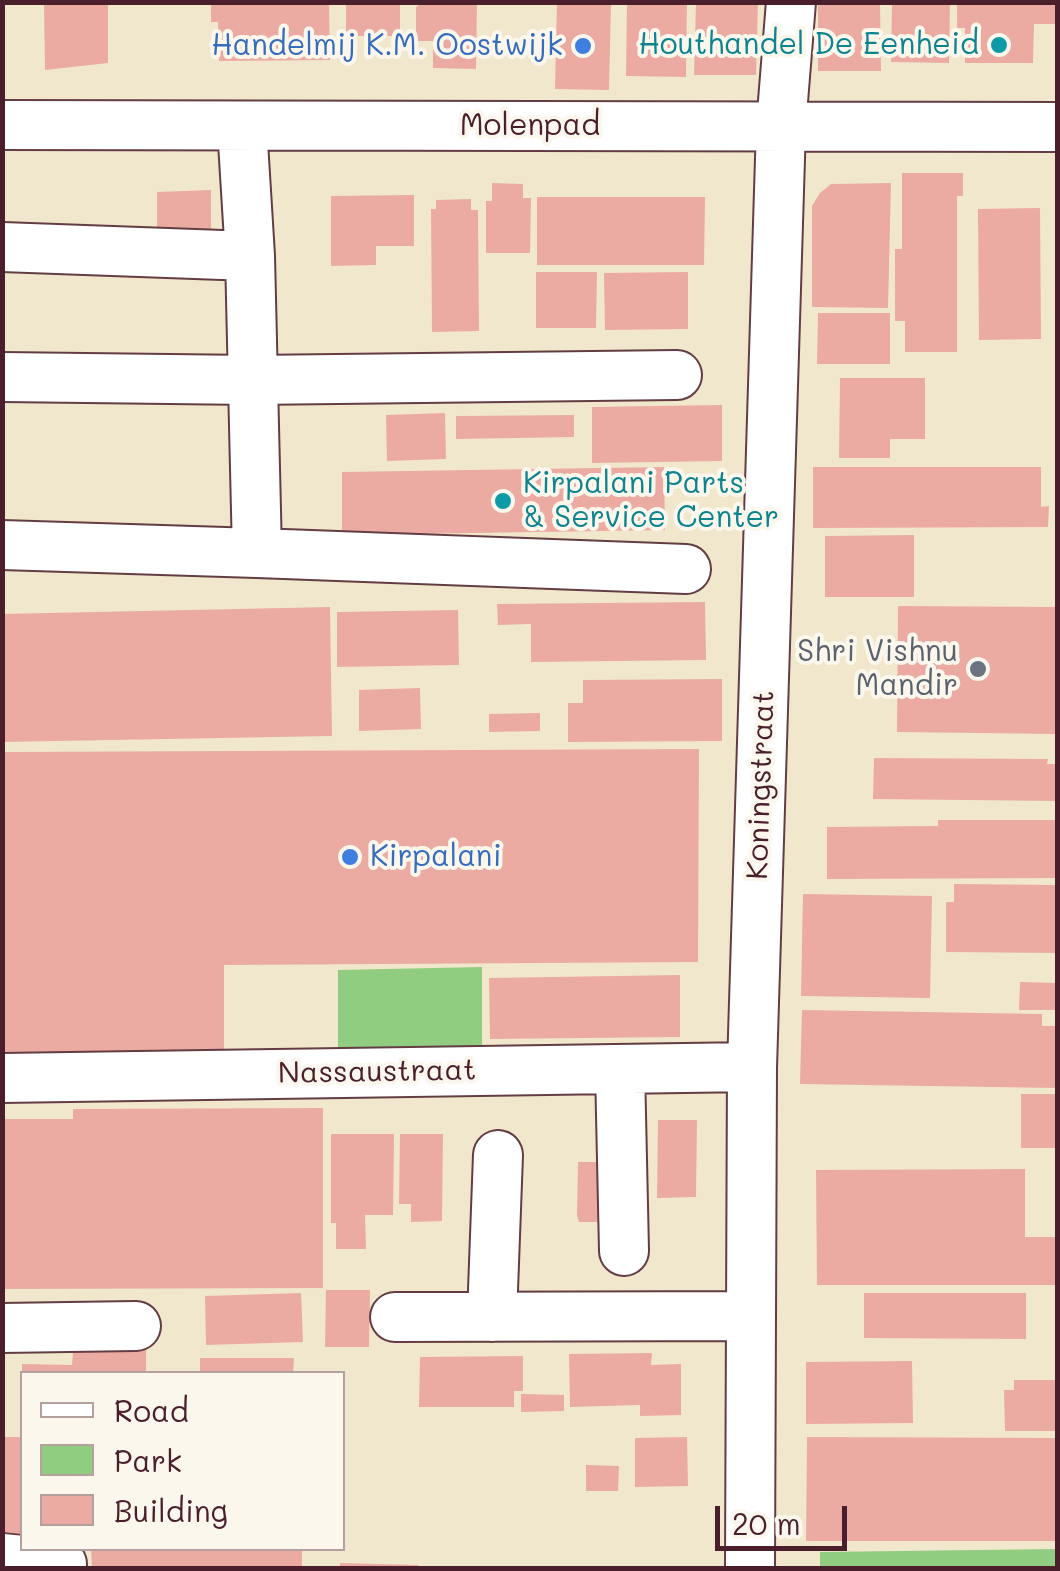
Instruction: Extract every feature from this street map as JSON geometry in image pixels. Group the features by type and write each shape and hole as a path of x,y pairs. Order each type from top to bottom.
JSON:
{"street":[{"name":"Koningstraat","path":"750,1568 752,1067 781,126 791,2"},
{"name":"Molenpad","path":"2,126 1058,127"},
{"path":"242,126 250,256 257,553"},
{"path":"2,247 250,256"},
{"path":"2,377 252,380 677,376"},
{"path":"2,545 686,569"},
{"name":"Nassaustraat","path":"2,1078 752,1067"},
{"path":"620,1069 624,1251"},
{"path":"492,1317 498,1155"},
{"path":"394,1317 751,1316"},
{"path":"2,1328 136,1326"},
{"path":"2,1558 62,1564"}],"green space":[{"path":"482,967 482,1054 338,1057 338,970"},
{"path":"1057,1549 1057,1568 820,1568 820,1552"}],"building":[{"path":"44,2 108,2 108,63 45,70"},
{"path":"211,2 329,2 330,60 219,61 218,22 211,22"},
{"path":"346,2 400,2 400,36 346,36"},
{"path":"422,2 477,2 476,69 433,68 433,41 416,41 416,7"},
{"name":"Handelmij K.M. Oostwijk","path":"557,2 611,2 609,90 555,89"},
{"path":"627,2 687,2 686,77 626,76"},
{"path":"696,2 758,2 756,75 694,75"},
{"path":"818,2 880,2 881,71 818,71"},
{"path":"892,2 950,2 949,63 891,62"},
{"name":"Houthandel De Eenheid","path":"957,2 1058,2 1058,24 1034,24 1033,63 965,63 965,28 957,28"},
{"path":"902,173 963,173 963,196 957,196 957,352 905,352 905,321 895,321 895,249 902,249"},
{"path":"492,183 523,184 523,198 531,198 530,253 486,253 486,201 492,201"},
{"path":"891,183 888,308 812,307 812,206 820,193 831,184"},
{"path":"211,190 211,232 157,233 157,192"},
{"path":"414,195 414,246 376,246 376,265 331,266 331,196"},
{"path":"537,197 705,197 704,265 537,265"},
{"path":"471,199 471,210 478,210 479,331 432,332 431,209 436,209 436,200"},
{"path":"1040,208 1041,339 979,340 978,209"},
{"path":"536,272 597,272 596,328 536,328"},
{"path":"688,272 688,329 605,330 604,273"},
{"path":"818,313 890,313 890,364 817,364"},
{"path":"840,378 925,378 925,439 890,439 890,458 839,458"},
{"path":"722,405 722,461 592,463 592,407"},
{"path":"445,413 446,459 387,461 386,415"},
{"path":"574,415 574,437 456,439 456,416"},
{"name":"Kirpalani Parts & Service Center","path":"664,467 665,530 342,535 342,472"},
{"path":"813,467 1041,467 1041,507 1049,506 1048,527 813,528"},
{"path":"914,535 914,597 825,597 825,536"},
{"path":"705,602 706,660 531,662 531,624 498,625 497,604"},
{"name":"Shri Vishnu Mandir","path":"898,606 1058,607 1058,734 897,732"},
{"path":"330,607 332,736 2,742 2,614"},
{"path":"458,610 459,665 337,667 337,612"},
{"path":"722,679 722,741 568,742 568,703 583,703 583,680"},
{"path":"420,688 421,729 359,731 359,690"},
{"path":"540,713 540,731 489,732 489,714"},
{"name":"Kirpalani","path":"699,749 698,962 224,965 224,1057 2,1058 2,752"},
{"path":"874,758 1048,759 1047,764 1058,764 1058,801 873,799"},
{"path":"938,820 1058,820 1058,878 827,879 827,827 938,826"},
{"path":"954,884 1058,885 1058,953 946,952 946,902 954,902"},
{"path":"803,894 932,896 930,998 801,996"},
{"path":"680,975 680,1037 490,1039 489,978"},
{"path":"1020,982 1058,983 1058,1010 1019,1010"},
{"path":"802,1010 1042,1014 1042,1026 1058,1026 1058,1088 800,1084"},
{"path":"1021,1094 1058,1094 1058,1148 1021,1148"},
{"path":"323,1108 323,1288 2,1289 2,1119 73,1119 73,1109"},
{"path":"658,1120 697,1120 696,1197 657,1198"},
{"path":"331,1134 394,1134 393,1215 365,1215 366,1249 336,1249 336,1223 331,1223"},
{"path":"400,1134 443,1134 442,1221 411,1222 411,1204 399,1204"},
{"path":"578,1162 610,1162 597,1222 579,1222 577,1216"},
{"path":"1025,1169 1025,1237 1058,1237 1058,1285 817,1285 816,1170"},
{"path":"326,1290 370,1290 369,1347 325,1347"},
{"path":"301,1293 303,1342 206,1345 205,1296"},
{"path":"864,1293 1026,1293 1026,1339 864,1338"},
{"path":"101,1348 146,1348 146,1371 22,1371 22,1364 72,1365 73,1351 101,1352"},
{"path":"652,1353 651,1365 681,1364 681,1415 640,1416 640,1405 570,1407 569,1354"},
{"path":"523,1356 523,1391 514,1391 514,1407 419,1407 420,1357"},
{"path":"200,1358 294,1358 293,1371 200,1371"},
{"path":"912,1361 913,1423 806,1424 806,1362"},
{"path":"1014,1380 1058,1380 1058,1431 1005,1431 1004,1390 1014,1390"},
{"path":"521,1394 564,1395 564,1411 521,1412"},
{"path":"2,1437 20,1437 20,1537 2,1538"},
{"path":"687,1437 688,1486 635,1487 635,1438"},
{"path":"807,1437 1058,1438 1058,1541 806,1541"},
{"path":"586,1465 619,1466 618,1491 586,1491"},
{"path":"91,1551 302,1551 302,1568 92,1568"},
{"path":"340,1563 419,1565 340,1568"}],"place":[{"name":"Houthandel De Eenheid","path":"999,45"},
{"name":"Handelmij K.M. Oostwijk","path":"583,46"},
{"name":"Kirpalani Parts & Service Center","path":"503,501"},
{"name":"Shri Vishnu Mandir","path":"978,669"},
{"name":"Kirpalani","path":"350,857"}]}
